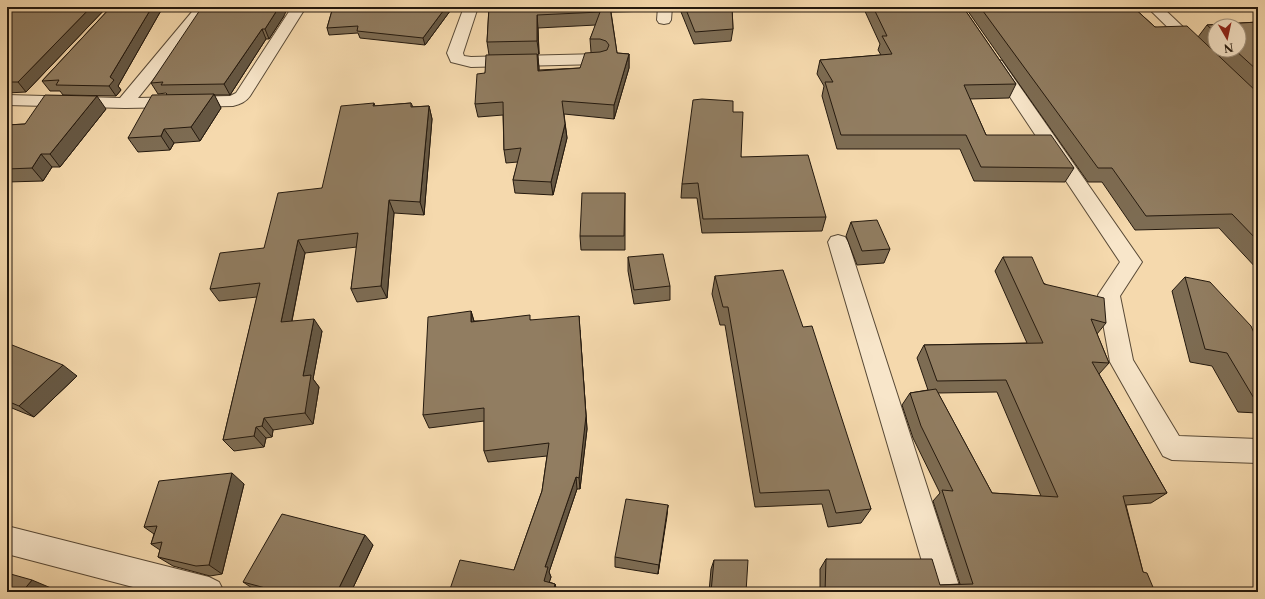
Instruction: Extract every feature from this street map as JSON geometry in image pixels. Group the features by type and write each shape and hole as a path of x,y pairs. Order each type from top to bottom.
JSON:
{"street":[{"path":"125,103 204,7"},
{"path":"7,100 35,94 125,103 233,101 242,96 298,7"},
{"path":"470,7 455,54 457,59 461,61 600,59"},
{"path":"1154,7 1206,57"},
{"path":"984,46 1131,262 1109,295 1122,362 1172,448 1258,451"},
{"path":"838,242 946,592"},
{"path":"7,540 209,592"}],"building":[{"path":"17,7 91,7 18,82 7,82 7,17"},
{"path":"111,7 152,7 110,77 114,80 109,86 56,85 59,80 42,81"},
{"path":"202,7 279,7 265,29 262,29 224,84 161,85 163,82 151,83"},
{"path":"333,7 446,7 423,38 357,31 358,26 327,28"},
{"path":"489,7 610,7 617,53 629,54 614,105 562,101 565,124 551,182 513,180 521,148 504,150 503,102 475,104 477,74 485,73 486,55 537,54 538,71 580,68 585,53 607,50 609,45 606,41 600,39 590,39 600,12 537,15 537,41 487,42"},
{"path":"685,7 732,7 733,29 695,32"},
{"path":"873,7 963,7 1016,84 964,85 986,135 1051,135 1074,168 981,167 966,135 841,135 825,82 833,82 820,60 892,54 882,36 887,36"},
{"path":"980,7 1133,7 1155,27 1187,26 1207,45 1207,58 1221,58 1258,93 1258,241 1232,214 1146,216 1112,168 1098,168"},
{"path":"1258,22 1258,71 1244,58 1247,58 1247,23"},
{"path":"214,94 191,127 164,129 161,136 128,138 152,95"},
{"path":"45,95 97,96 50,154 41,154 32,168 7,169 7,125 25,124"},
{"path":"702,99 733,101 733,112 743,112 741,157 808,155 826,217 703,219 698,183 682,184 693,100"},
{"path":"374,103 373,106 411,103 411,107 429,106 420,202 389,200 381,286 351,289 358,233 298,240 281,322 314,319 303,376 311,375 305,413 264,418 262,426 256,427 254,436 223,440 260,283 210,289 220,253 264,248 278,193 322,188 341,106"},
{"path":"582,193 625,193 624,236 580,236"},
{"path":"877,220 890,249 862,251 851,222"},
{"path":"663,254 670,286 634,290 628,257"},
{"path":"1003,257 1032,257 1044,284 1104,298 1106,323 1091,319 1109,363 1092,362 1167,493 1123,496 1143,572 1147,573 1155,592 825,592 826,559 932,559 940,585 973,584 942,490 953,491 921,426 910,393 936,389 992,493 1058,497 1006,380 937,381 924,345 1043,343"},
{"path":"783,270 803,327 812,326 871,509 836,513 829,490 760,493 728,307 723,307 715,276"},
{"path":"1185,277 1210,282 1251,326 1258,342 1258,400 1255,400 1227,353 1205,349"},
{"path":"471,311 471,322 530,315 530,320 579,316 586,416 579,478 576,477 545,567 548,567 544,581 555,584 553,592 449,592 460,560 514,570 542,491 549,443 484,451 484,408 423,415 428,317"},
{"path":"7,345 12,345 63,365 19,406 7,401"},
{"path":"232,473 209,565 196,566 158,557 162,542 151,544 157,526 144,527 159,481"},
{"path":"626,499 668,505 659,565 615,557"},
{"path":"282,514 365,535 337,592 280,592 243,582"},
{"path":"714,560 748,560 746,592 711,592"},
{"path":"7,573 32,580 22,592 7,592"}]}
